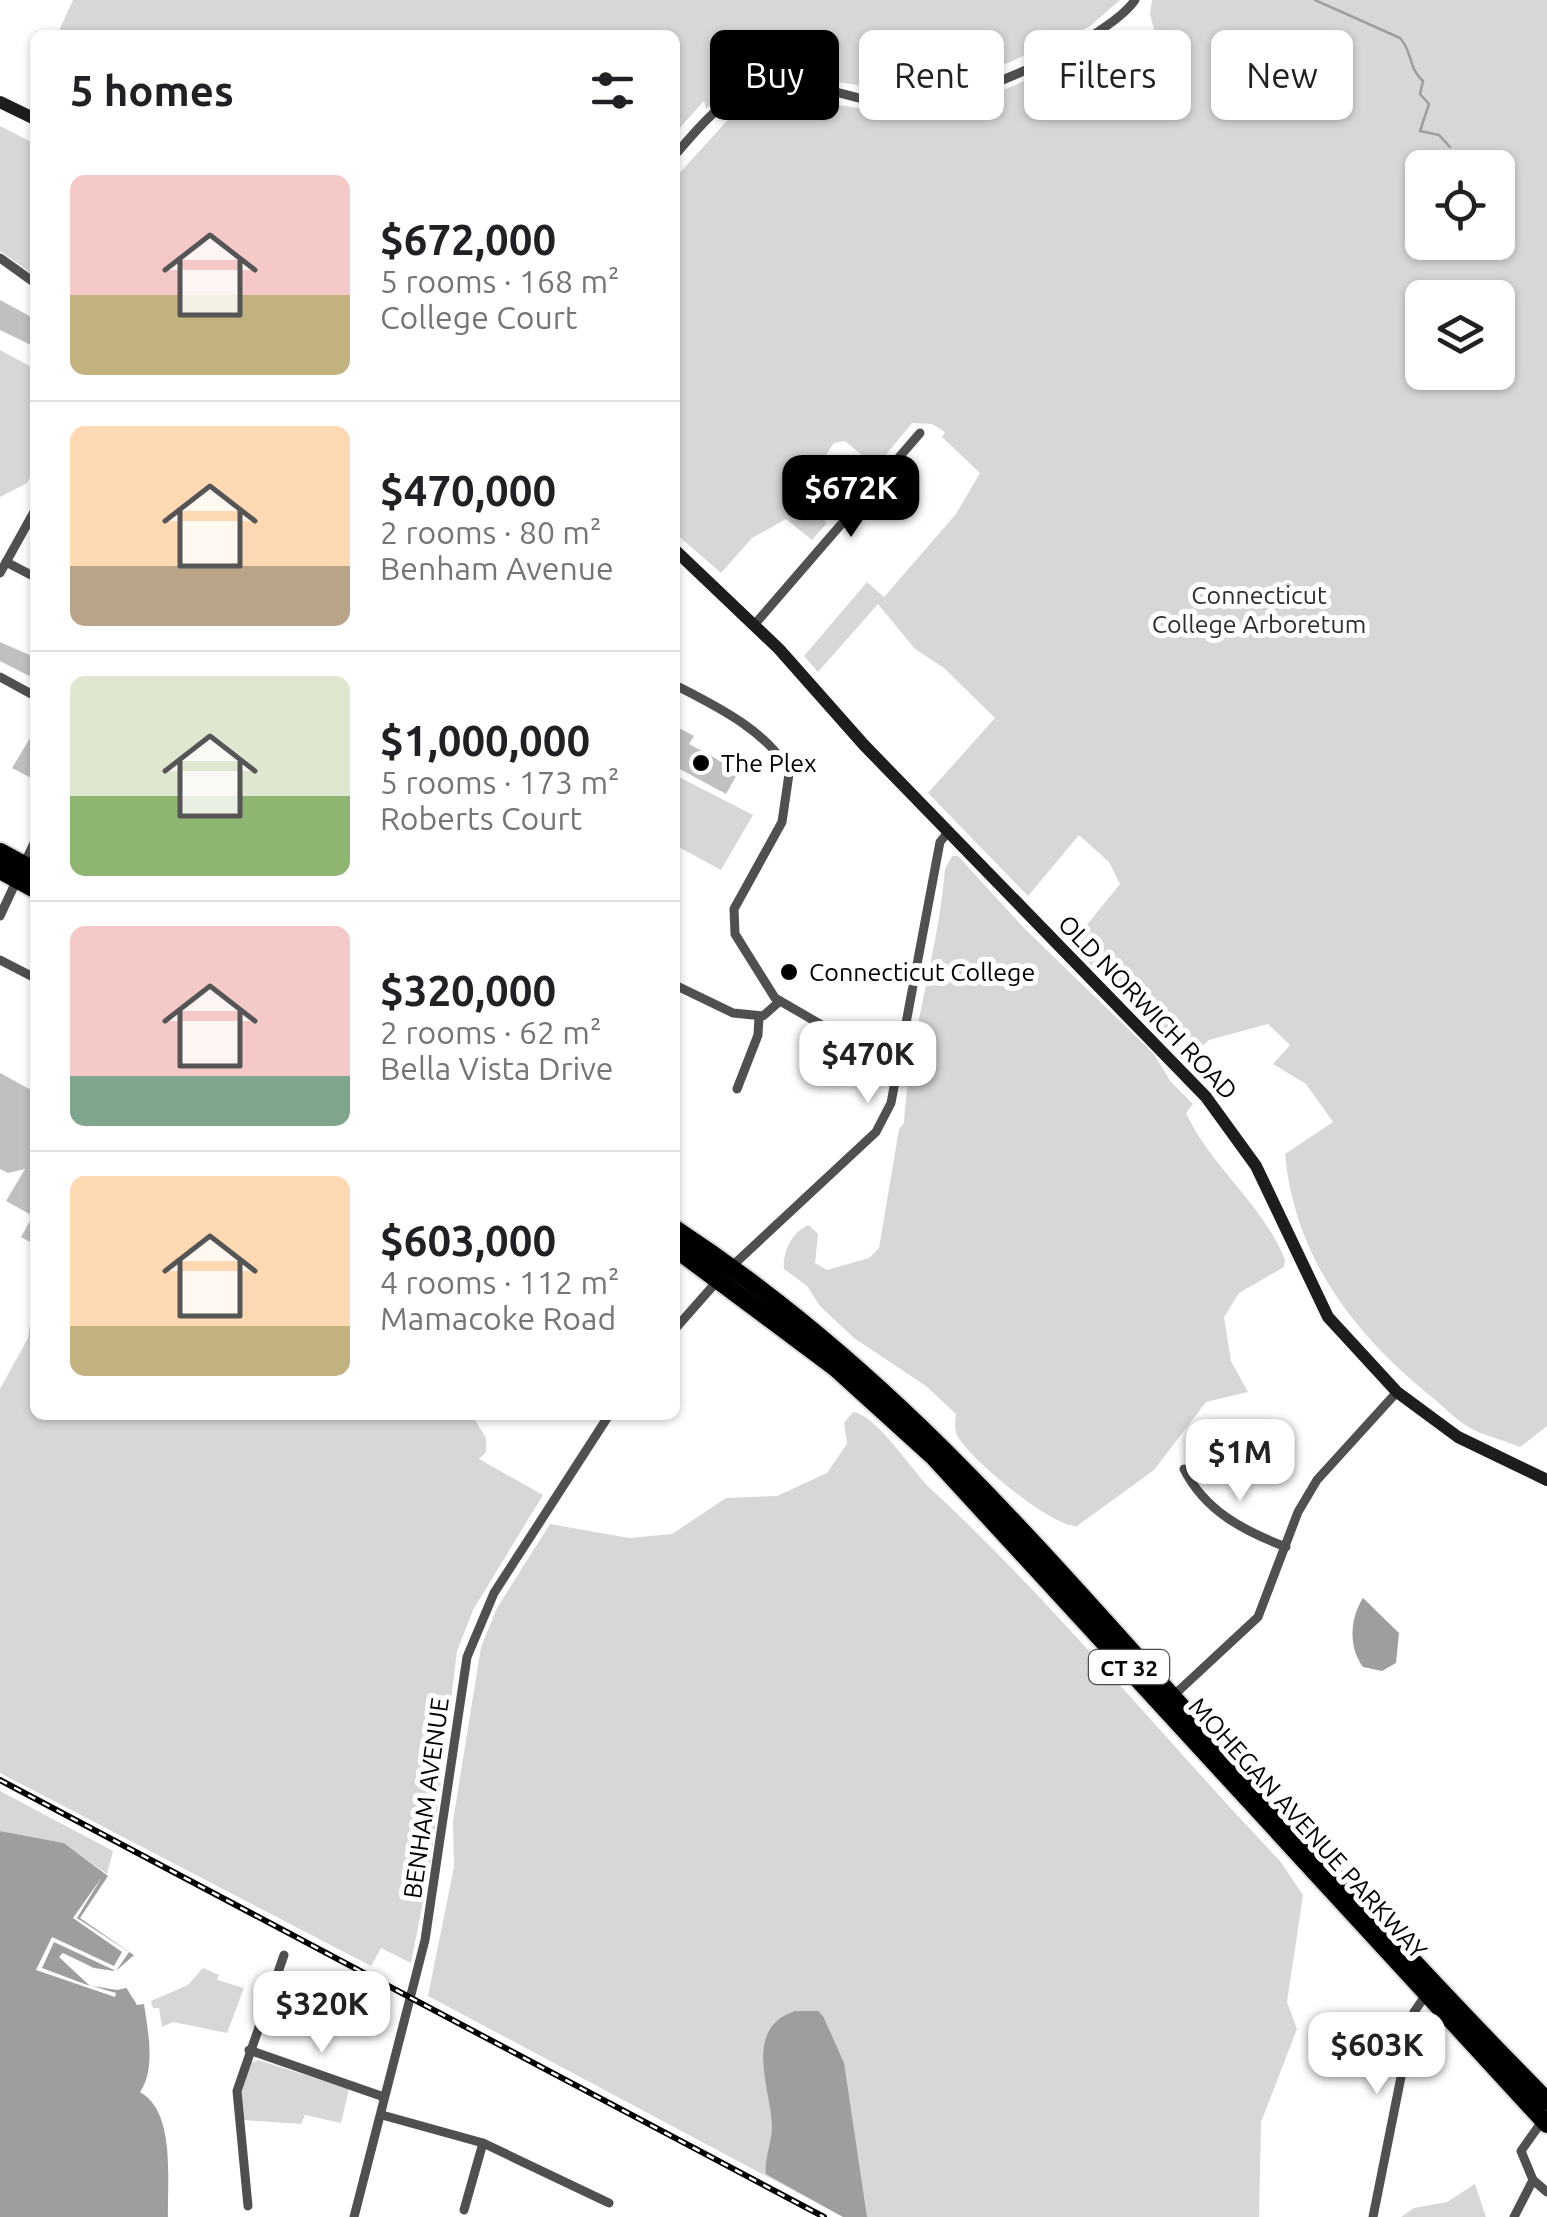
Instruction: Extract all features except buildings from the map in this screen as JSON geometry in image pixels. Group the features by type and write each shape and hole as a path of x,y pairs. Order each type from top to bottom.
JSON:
{"highway":[{"path":"0,852 25,872"},
{"path":"0,870 25,872"},
{"name":"MOHEGAN AVENUE PARKWAY","path":"680,1233 933,1456 1425,1996 1545,2122"},
{"name":"MOHEGAN AVENUE PARKWAY","path":"680,1250 725,1273 868,1374 933,1436 1426,1977 1547,2101"}],"street":[{"path":"680,150 728,102 748,90 777,83 804,84 900,106 947,100 1088,41 1122,16 1134,0"},
{"path":"0,102 30,117"},
{"path":"0,258 30,279"},
{"path":"755,624 920,432"},
{"path":"0,573 30,519"},
{"name":"OLD NORWICH ROAD","path":"680,555 779,648 1225,1120 1256,1166 1328,1317 1397,1392 1458,1437 1547,1480"},
{"path":"6,562 30,574"},
{"path":"0,676 30,693"},
{"path":"680,688 713,705 766,745 788,774 782,822 732,918 746,956 780,1001 896,1068"},
{"path":"680,1323 725,1273 876,1132 891,1103 940,842 948,831"},
{"path":"2,908 25,872"},
{"path":"0,960 30,975"},
{"path":"680,988 719,1008 759,1018"},
{"path":"737,1089 758,1035 759,1018 780,1001"},
{"path":"1173,1696 1258,1618 1298,1512 1317,1480 1397,1392"},
{"name":"BENHAM AVENUE","path":"354,2217 425,1940 467,1657 494,1593 605,1420"},
{"path":"1184,1468 1214,1508 1242,1530 1286,1548"},
{"path":"248,2206 236,2104 249,2050 284,1955"},
{"path":"1374,2217 1414,2012 1425,1996"},
{"path":"249,2050 384,2098"},
{"path":"382,2115 483,2143 609,2202"},
{"path":"1545,2122 1520,2151 1533,2180 1547,2192"},
{"path":"464,2210 483,2143"},
{"path":"1514,2217 1533,2180"}],"green space":[{"path":"73,0 1120,0 1082,30 1024,30 1024,56 1004,65 1004,30 859,30 859,85 839,82 839,30 710,30 710,105 706,109 704,101 680,127 680,30 59,30"},
{"name":"Connecticut College Arboretum","path":"1152,0 1547,0 1547,1426 1520,1447 1464,1424 1404,1373 1354,1320 1315,1260 1291,1192 1285,1154 1333,1122 1306,1084 1273,1064 1290,1045 1268,1024 1209,1040 1188,1060 1075,949 1073,942 1120,884 1109,862 1079,835 1028,896 928,793 995,718 944,668 915,649 878,604 818,672 804,656 867,582 884,597 956,514 980,473 942,437 945,432 932,424 912,423 876,467 845,441 834,443 797,497 827,523 812,540 786,519 752,538 721,573 680,537 680,172 728,120 839,120 839,105 859,108 859,120 1004,120 1004,90 1024,81 1024,120 1191,120 1191,30 1154,30 1150,14"},
{"path":"0,126 30,141 30,272 0,251"},
{"path":"0,350 30,366 30,477 27,483 0,497"},
{"path":"680,778 753,815 721,870 680,848"},
{"path":"952,856 958,856 1023,927 1153,1053 1171,1082 1193,1104 1186,1113 1197,1133 1264,1221 1285,1260 1284,1267 1239,1293 1224,1317 1231,1361 1248,1392 1206,1402 1154,1470 1077,1526 1050,1516 995,1476 958,1437 956,1414 926,1386 854,1338 820,1306 807,1286 784,1269 789,1243 809,1225 818,1234 815,1263 827,1270 869,1258 879,1248 899,1129 904,1123 945,869"},
{"path":"30,1323 30,1420 475,1420 486,1438 486,1452 479,1459 543,1495 473,1610 457,1651 431,1861 411,1963 381,1948 371,1966 0,1773 0,1389 28,1338"},
{"path":"853,1412 883,1433 932,1490 1066,1625 1280,1861 1303,1895 1287,2002 1297,2029 1261,2122 1259,2217 843,2217 428,1996 454,1867 453,1821 481,1647 497,1608 550,1524 629,1538 672,1534 726,1498 777,1496 827,1473 847,1444 844,1423"},
{"path":"0,1791 113,1851 107,1874 64,1843 0,1831"},
{"path":"203,1968 219,1975 217,1980 244,1988 227,2033 173,2022 162,2027 159,2008 153,2008 151,2001 188,1985"},
{"path":"258,2060 349,2089 341,2123 305,2115 301,2124 242,2120 239,2097 251,2063"},
{"path":"1475,2184 1486,2217 1401,2217 1414,2208 1447,2202"}],"shaded area":[{"path":"1363,1598 1399,1633 1396,1663 1382,1671 1363,1667 1355,1651 1353,1623"},
{"path":"0,1831 64,1843 108,1876 80,1918 135,1956 120,1973 85,1975 124,1984 137,2005 144,2004 149,2062 140,2092 159,2115 164,2131 168,2217 0,2217"},
{"path":"795,2011 818,2011 823,2016 844,2063 867,2217 843,2217 766,2174 772,2126 764,2045 779,2019"}],"pier":[{"path":"102,1877 77,1918 129,1952 116,1971 134,1955 139,1959 122,1978 103,1977 126,1979 131,1987 117,1990 92,1986 116,1993 115,1997 36,1970 52,1937 114,1966 122,1952 73,1918","holes":["54,1942 114,1970 94,1968 63,1953 59,1957 90,1986 42,1968"]}],"waterway":[{"path":"1315,0 1400,38 1423,81 1420,94 1429,104 1420,131 1439,135 1450,147"}],"railway":[{"path":"0,1780 824,2217"}],"place":[{"name":"The Plex","path":"701,763"},
{"name":"Connecticut College","path":"789,972"}]}
